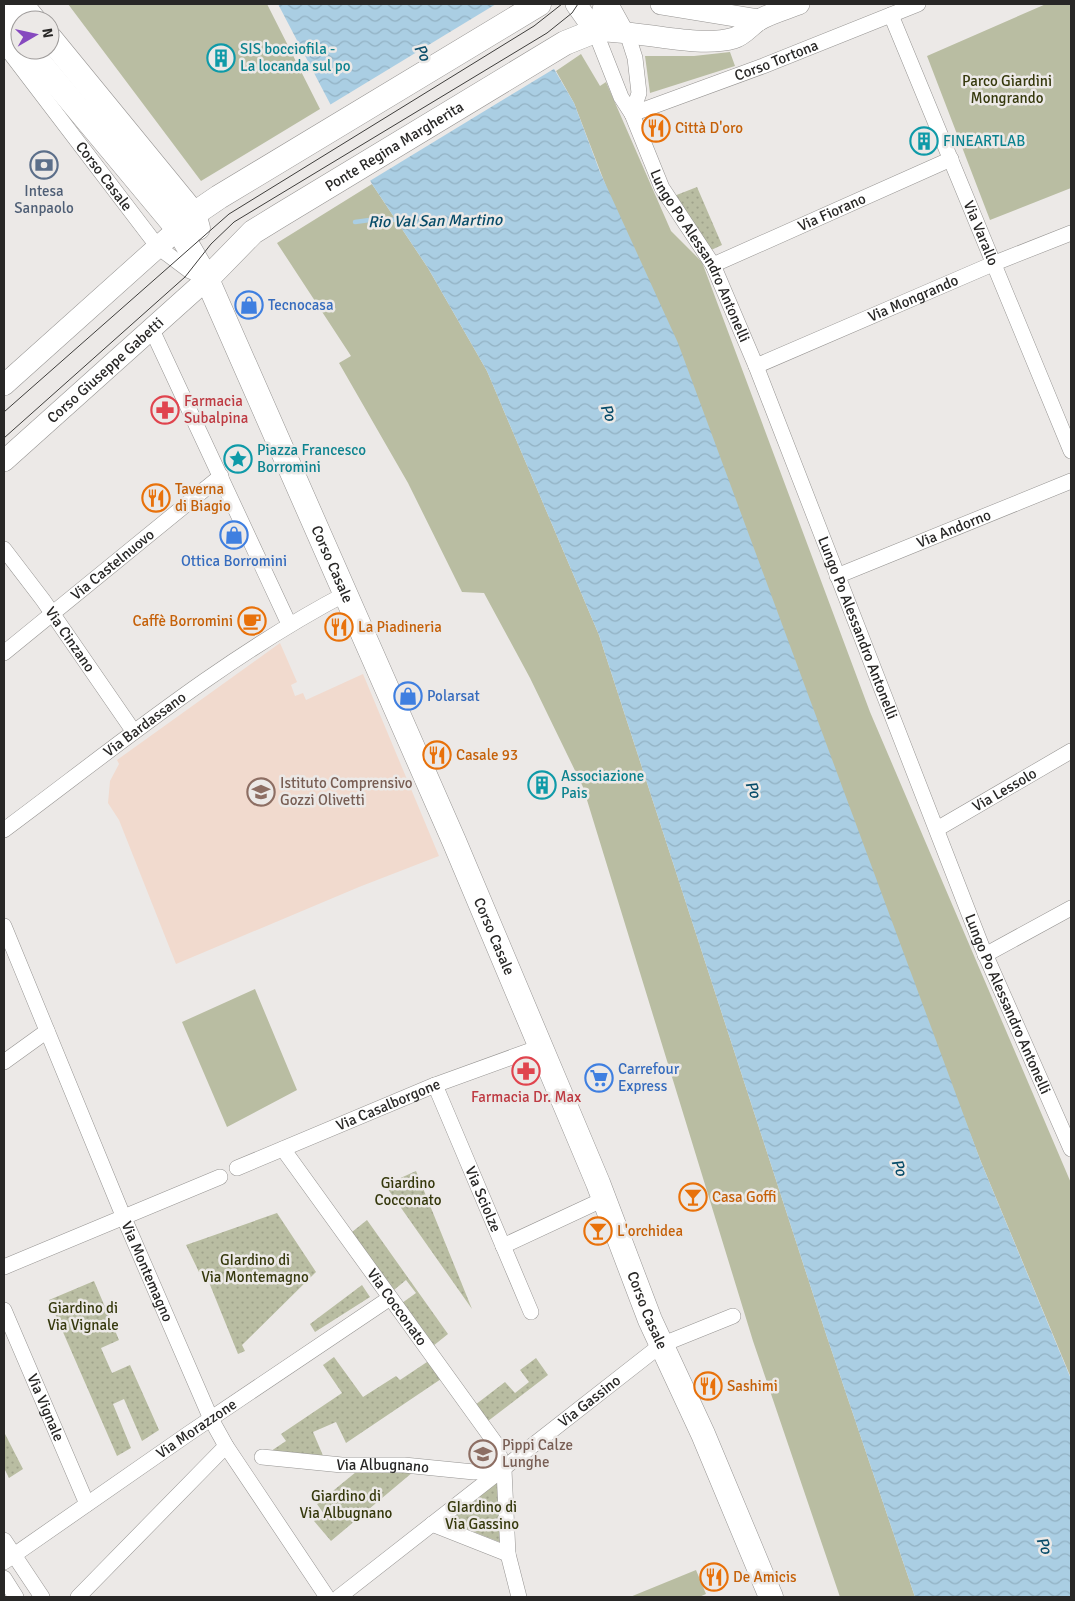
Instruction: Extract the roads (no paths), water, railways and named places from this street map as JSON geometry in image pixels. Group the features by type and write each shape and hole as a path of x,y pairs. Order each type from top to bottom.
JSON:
{"main road":[{"path":"595,31 603,16 606,4"},
{"path":"186,221 226,192 534,7"},
{"name":"Corso Casale","path":"4,16 10,31"},
{"name":"Ponte Regina Margherita","path":"207,279 254,232 565,43 595,31"},
{"name":"Corso Casale","path":"60,51 186,221 207,279 347,593 604,1199 661,1346 703,1434 771,1597"},
{"name":"Corso Casale","path":"26,60 186,221"}],"street":[{"name":"Lungo Po Alessandro Antonelli","path":"576,4 595,31 662,188 713,265 756,366 985,955 1067,1126 1071,1149"},
{"path":"611,4 627,32 635,58 639,93 632,114"},
{"path":"661,4 759,20"},
{"path":"595,31 627,32 692,40 734,38 759,20 798,4"},
{"name":"Corso Tortona","path":"632,114 760,67 918,4"},
{"name":"Via Varallo","path":"891,15 1071,451"},
{"name":"Corso Casale","path":"24,60 158,247 190,271 207,279"},
{"name":"Via Fiorano","path":"713,265 951,159"},
{"path":"4,385 186,221"},
{"name":"Via Mongrando","path":"756,366 995,263 1071,233"},
{"name":"Corso Giuseppe Gabetti","path":"4,461 207,279"},
{"path":"152,330 289,624 347,593"},
{"name":"Via Castelnuovo","path":"4,653 221,476"},
{"name":"Via Andorno","path":"837,576 1071,481"},
{"name":"Via Cinzano","path":"4,549 134,732"},
{"name":"Via Bardassano","path":"4,830 134,732 289,624"},
{"name":"Via Lessolo","path":"937,829 1071,751"},
{"path":"985,955 1071,908"},
{"name":"Via Montemagno","path":"4,926 124,1218 211,1420 226,1446 327,1597"},
{"path":"4,1062 47,1030"},
{"name":"Via Casalborgone","path":"236,1168 434,1085 540,1047"},
{"name":"Via Sciolze","path":"434,1085 531,1312"},
{"name":"Via Cocconato","path":"283,1149 496,1444 504,1470 508,1554 519,1597"},
{"path":"4,1268 220,1177"},
{"path":"503,1246 604,1199"},
{"name":"Via Morazzone","path":"8,1558 390,1298"},
{"name":"Via Vignale","path":"4,1310 88,1504"},
{"name":"Via Gassino","path":"339,1597 661,1346 733,1316"},
{"path":"78,1597 226,1446"},
{"name":"Via Albugnano","path":"262,1457 342,1465 404,1465 474,1472 504,1470"},
{"path":"432,1524 508,1554"},
{"path":"4,1540 8,1558 42,1597"},
{"path":"4,1578 16,1597"}],"water":[{"name":"Po","path":"278,4 516,4 574,103 600,172 678,343 981,1162 1071,1379 1071,1597 915,1597 827,1337 599,635 487,371 428,268 372,184"}],"waterway":[{"name":"Rio Val San Martino","path":"355,222 377,219 401,220"}],"tram line":[{"path":"4,412 229,214 534,26 562,4"},
{"path":"4,438 185,277 211,244 234,222 547,33 572,13 578,4"}],"place":[{"name":"SIS bocciofila - La locanda sul po","path":"221,58"},
{"name":"Città D'oro","path":"656,128"},
{"name":"FINEARTLAB","path":"924,141"},
{"name":"Intesa Sanpaolo","path":"44,165"},
{"name":"Tecnocasa","path":"249,305"},
{"name":"Farmacia Subalpina","path":"165,410"},
{"name":"Piazza Francesco Borromini","path":"238,459"},
{"name":"Taverna di Biagio","path":"156,498"},
{"name":"Ottica Borromini","path":"234,535"},
{"name":"Caffè Borromini","path":"252,621"},
{"name":"La Piadineria","path":"339,627"},
{"name":"Polarsat","path":"408,696"},
{"name":"Casale 93","path":"437,755"},
{"name":"Associazione Pais","path":"542,785"},
{"name":"Istituto Comprensivo Gozzi Olivetti","path":"261,792"},
{"name":"Farmacia Dr. Max","path":"526,1071"},
{"name":"Carrefour Express","path":"599,1078"},
{"name":"Casa Goffi","path":"693,1197"},
{"name":"L'orchidea","path":"598,1231"},
{"name":"Sashimi","path":"708,1386"},
{"name":"Pippi Calze Lunghe","path":"483,1454"},
{"name":"De Amicis","path":"714,1577"}],"park label":[{"name":"Parco Giardini Mongrando","path":"1007,90"},
{"name":"Giardino Cocconato","path":"408,1192"},
{"name":"GIardino di Via Montemagno","path":"255,1268"},
{"name":"Giardino di Via Vignale","path":"83,1316"},
{"name":"Giardino di Via Albugnano","path":"346,1504"},
{"name":"GIardino di Via Gassino","path":"482,1516"}]}
